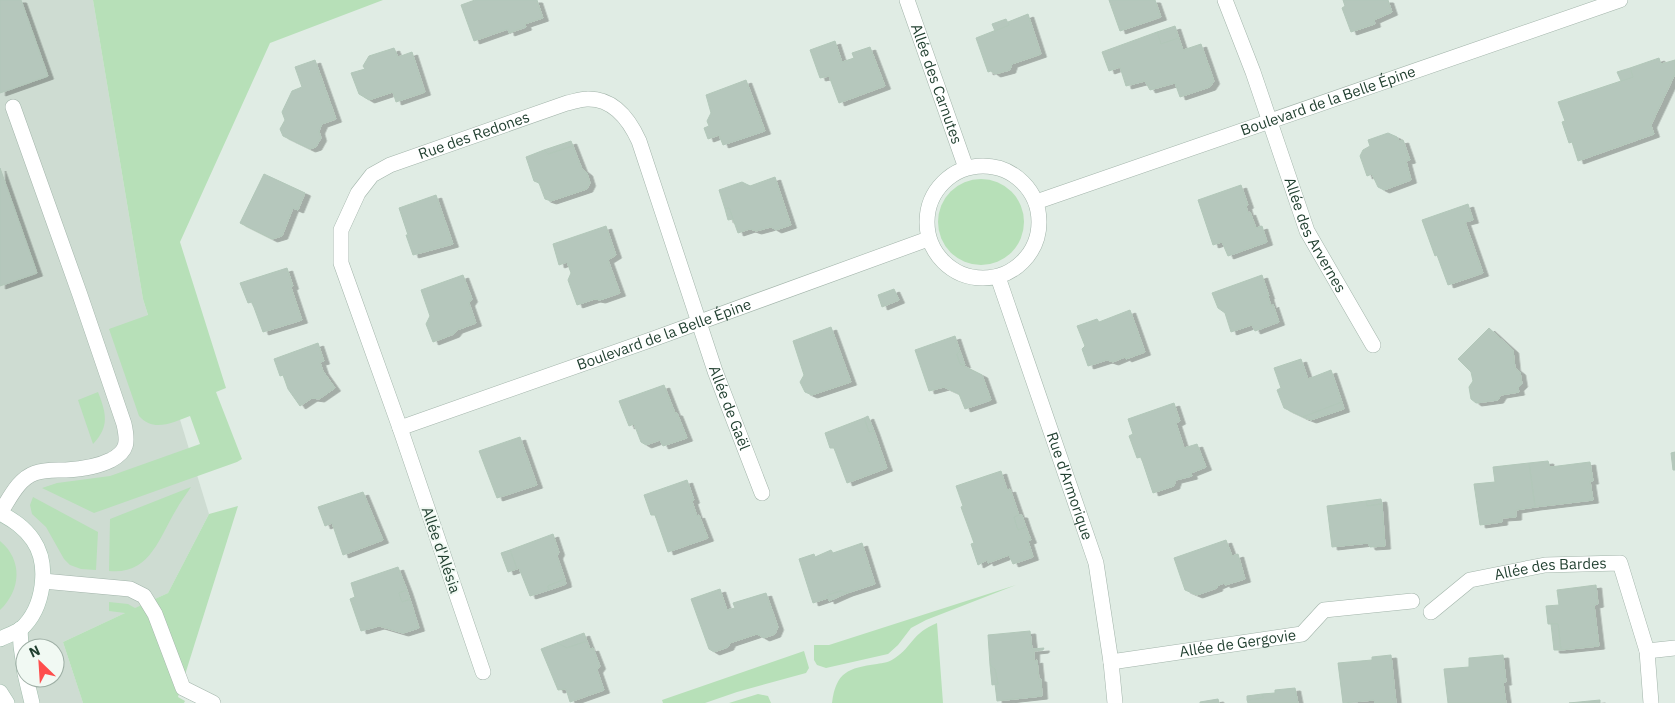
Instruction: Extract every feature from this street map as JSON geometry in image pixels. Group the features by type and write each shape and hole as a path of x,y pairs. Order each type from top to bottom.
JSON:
{"street":[{"name":"Allée des Carnutes","path":"907,0 966,168"},
{"name":"Allée des Arvernes","path":"1225,0 1307,231 1373,345"},
{"name":"Boulevard de la Belle Épine","path":"1036,202 1620,0"},
{"name":"Rue des Redones","path":"400,428 341,263 341,230 358,193 372,175 390,165 460,140 567,103 587,98 610,104 623,114 632,126 639,141 700,322"},
{"path":"0,639 20,629 38,603 43,581 42,562 33,540 18,523 0,513 19,484 34,473 51,469 77,469 97,466 122,454 126,445 124,424 13,108"},
{"path":"982,165 1000,168 1015,175 1028,187 1036,202 1039,220 1037,239 1029,255 1016,269 998,277 981,279 964,276 948,268 936,255 928,239 927,213 937,188 950,176 966,168 982,165"},
{"name":"Boulevard de la Belle Épine","path":"400,428 928,239"},
{"name":"Rue d'Armorique","path":"998,277 1096,563 1111,662 1115,703"},
{"name":"Allée de Gaël","path":"700,322 762,493"},
{"name":"Allée d'Alésia","path":"400,428 483,672"},
{"name":"Allée des Bardes","path":"1431,612 1470,580 1545,565 1620,563 1647,651 1651,703"},
{"path":"43,581 130,589 144,596 155,614 184,688 213,703"},
{"name":"Allée de Gergovie","path":"1111,662 1302,634 1324,610 1412,600"},
{"path":"20,629 20,638"},
{"path":"1647,651 1675,648"},
{"path":"28,688 32,703"},
{"path":"0,692 7,703"}],"shaded area":[{"path":"0,0 93,0 143,299 209,514 168,593 65,641 65,638 15,638 15,688 65,688 65,648 83,703 0,703"}],"green space":[{"path":"93,0 383,0 270,43 180,242 226,388 216,392 242,459 94,513 42,488 57,483 110,476 200,444 190,416 164,425 157,425 145,421 139,416 109,329 148,315 143,299"},
{"path":"981,179 997,182 1005,186 1017,198 1021,206 1024,222 1021,238 1017,246 1005,258 997,262 981,265 965,262 957,258 945,246 941,238 938,222 941,206 945,198 957,186 965,182"},
{"path":"98,392 105,419 102,431 93,444 78,400"},
{"path":"191,487 158,543 144,561 123,571 109,571 110,519"},
{"path":"33,497 98,532 96,570 81,569 70,565 64,559 46,527 32,514 30,505"},
{"path":"238,506 178,697 185,701 184,703 83,703 65,648 65,641 125,613 109,611 109,602 128,604 135,608 168,593 209,514"},
{"path":"0,541 13,557 16,575 12,593 0,610"},
{"path":"1016,585 926,620 911,628 898,645 888,654 826,668 817,665 814,660 814,645 829,645"},
{"path":"937,623 943,703 832,703 837,684 845,673 858,667 884,663 893,659 906,649 917,635"},
{"path":"804,651 809,668 806,673 705,703 663,703 662,700"},
{"path":"758,694 768,696 771,703 729,703"}],"building":[{"path":"0,0 21,0 48,76 0,93"},
{"path":"475,0 537,0 543,18 525,24 526,27 509,33 508,29 474,41 461,5"},
{"path":"1109,0 1155,0 1161,17 1120,31"},
{"path":"1343,0 1388,0 1392,12 1374,20 1375,24 1351,32 1342,8 1345,6"},
{"path":"1028,14 1041,54 1012,64 1010,70 995,74 991,71 988,72 976,38 1009,25 1008,22"},
{"path":"1006,19 1009,25 995,31 992,24"},
{"path":"1175,26 1179,38 1161,44 1157,32"},
{"path":"1157,32 1161,44 1179,38 1183,50 1201,44 1214,81 1210,87 1180,97 1175,83 1150,90 1145,81 1126,86 1120,67 1109,71 1102,52"},
{"path":"835,41 842,62 854,58 852,53 870,47 885,86 839,103 829,76 820,78 810,50"},
{"path":"394,48 398,57 412,52 425,92 396,102 393,92 369,100 359,94 351,73 365,69 363,66 369,56"},
{"path":"1659,58 1661,64 1675,60 1675,74 1651,125 1654,134 1578,161 1572,142 1569,143 1562,122 1565,121 1558,102 1633,77 1630,68"},
{"path":"315,60 336,119 322,124 319,131 321,138 316,147 310,149 283,136 280,129 285,120 282,112 292,91 302,87 295,67"},
{"path":"1630,68 1633,77 1621,81 1617,72"},
{"path":"746,80 765,131 723,145 719,135 708,139 704,128 709,126 707,121 711,113 706,95"},
{"path":"1388,133 1397,137 1399,141 1403,140 1410,160 1406,161 1411,180 1384,190 1378,187 1372,174 1367,176 1360,156 1363,150 1370,146 1368,140"},
{"path":"571,141 573,146 548,154 544,150"},
{"path":"573,146 582,169 587,173 590,183 587,189 551,201 545,199 539,183 534,181 526,157 544,150 548,154"},
{"path":"0,168 37,273 0,286"},
{"path":"264,174 305,193 298,210 293,208 282,236 272,239 240,223"},
{"path":"775,177 791,225 776,230 771,227 756,231 750,229 738,233 729,208 725,209 719,190 742,182 750,186"},
{"path":"1241,185 1248,205 1246,206 1248,213 1250,212 1256,228 1262,226 1267,242 1228,256 1222,242 1213,245 1198,200"},
{"path":"436,195 453,244 413,255 399,208"},
{"path":"1468,204 1473,220 1465,222 1483,273 1448,285 1422,220"},
{"path":"729,208 733,219 728,220 725,209"},
{"path":"606,226 616,255 608,260 620,293 577,305 568,280 571,273 567,262 559,265 553,244"},
{"path":"287,268 302,320 263,332 252,302 248,303 240,283"},
{"path":"463,275 472,299 469,303 476,323 433,342 426,324 430,316 421,290"},
{"path":"1262,275 1271,306 1273,304 1279,322 1255,331 1252,325 1231,332 1225,313 1218,308 1212,293"},
{"path":"894,289 899,300 882,307 878,295"},
{"path":"1130,310 1145,352 1126,359 1125,357 1113,362 1107,360 1088,366 1082,349 1085,346 1077,326 1097,319 1099,322"},
{"path":"831,327 851,382 812,395 805,392 800,382 804,375 793,341"},
{"path":"1489,328 1513,350 1515,368 1520,372 1522,384 1518,388 1519,392 1501,395 1498,400 1476,403 1471,399 1469,387 1473,381 1471,372 1458,359"},
{"path":"955,336 960,351 957,354 960,364 982,375 991,400 965,409 959,394 944,387 929,391 915,350"},
{"path":"318,343 324,361 320,362 323,371 335,388 319,399 312,398 300,406 288,389 283,375 280,376 274,359"},
{"path":"960,351 965,365 960,364 957,354"},
{"path":"1301,359 1308,379 1331,370 1342,402 1303,417 1284,408 1277,390 1281,388 1274,368"},
{"path":"664,385 687,438 663,446 660,440 646,445 641,442 634,424 629,426 619,401"},
{"path":"1342,402 1344,409 1311,420 1303,417"},
{"path":"1174,403 1180,421 1176,423 1184,448 1197,444 1206,467 1191,473 1192,476 1176,480 1174,486 1153,493 1141,457 1137,458 1129,436 1133,434 1128,419"},
{"path":"868,416 874,431 869,432 864,418"},
{"path":"864,418 869,432 874,431 887,468 847,483 834,448 830,448 825,433"},
{"path":"520,437 537,485 497,498 479,451"},
{"path":"1675,452 1675,470 1673,470 1671,453"},
{"path":"1548,461 1550,467 1590,462 1593,500 1535,507 1529,463"},
{"path":"1529,463 1535,507 1516,510 1516,517 1502,518 1502,522 1480,525 1474,484 1495,482 1493,467"},
{"path":"1001,471 1007,490 1010,489 1019,515 1014,517 1018,530 1026,527 1031,540 1028,541 1033,557 1013,564 1009,555 988,563 987,560 978,565 971,544 974,543 961,507 963,506 956,486"},
{"path":"687,480 697,516 699,515 708,538 668,552 655,515 651,515 644,495"},
{"path":"363,492 383,540 343,555 332,523 325,526 318,507"},
{"path":"1381,499 1382,504 1367,506 1366,501"},
{"path":"1366,501 1367,506 1382,504 1385,546 1370,547 1368,543 1332,547 1327,506"},
{"path":"1022,515 1026,527 1018,530 1014,517"},
{"path":"553,534 559,552 557,556 565,579 548,586 549,590 530,596 510,550"},
{"path":"1226,540 1232,556 1238,554 1245,579 1225,585 1224,583 1217,586 1217,588 1197,595 1185,590 1174,558"},
{"path":"862,543 875,584 847,593 841,591 827,595 828,598 813,603 799,559 814,554 815,557 831,550 833,553"},
{"path":"510,550 517,569 508,572 501,553"},
{"path":"398,567 407,590 399,593 402,602 410,599 419,628 403,633 379,626 361,631 350,599 355,597 351,583"},
{"path":"565,579 566,584 549,590 548,586"},
{"path":"1596,585 1598,604 1594,605 1599,646 1561,650 1558,624 1548,624 1546,606 1559,605 1557,590"},
{"path":"720,589 727,610 735,608 733,603 766,593 778,627 775,634 764,638 757,634 730,643 728,647 714,652 709,649 691,599"},
{"path":"407,590 410,599 402,602 399,593"},
{"path":"841,591 847,593 829,601 827,595"},
{"path":"1551,624 1558,624 1561,650 1554,650"},
{"path":"1030,631 1032,649 1044,648 1043,650 1034,651 1034,661 1037,660 1039,679 1041,679 1042,696 997,701 995,684 998,684 995,669 990,665 988,635"},
{"path":"584,633 587,641 567,648 557,643"},
{"path":"587,641 590,649 593,648 600,666 597,670 604,690 570,702 566,689 558,690 541,649 557,643 567,648"},
{"path":"1391,655 1396,703 1375,703 1374,700 1343,703 1338,663 1372,660 1372,657"},
{"path":"1503,655 1506,682 1503,682 1506,703 1448,703 1444,669 1469,667 1469,658"},
{"path":"990,665 995,669 998,684 992,685"},
{"path":"1295,688 1298,703 1248,703 1247,700 1263,698 1262,694 1275,693 1275,690"},
{"path":"1262,694 1263,698 1247,700 1247,696"},
{"path":"1218,699 1219,703 1200,703 1200,702"},
{"path":"1600,700 1600,703 1569,703"}]}
